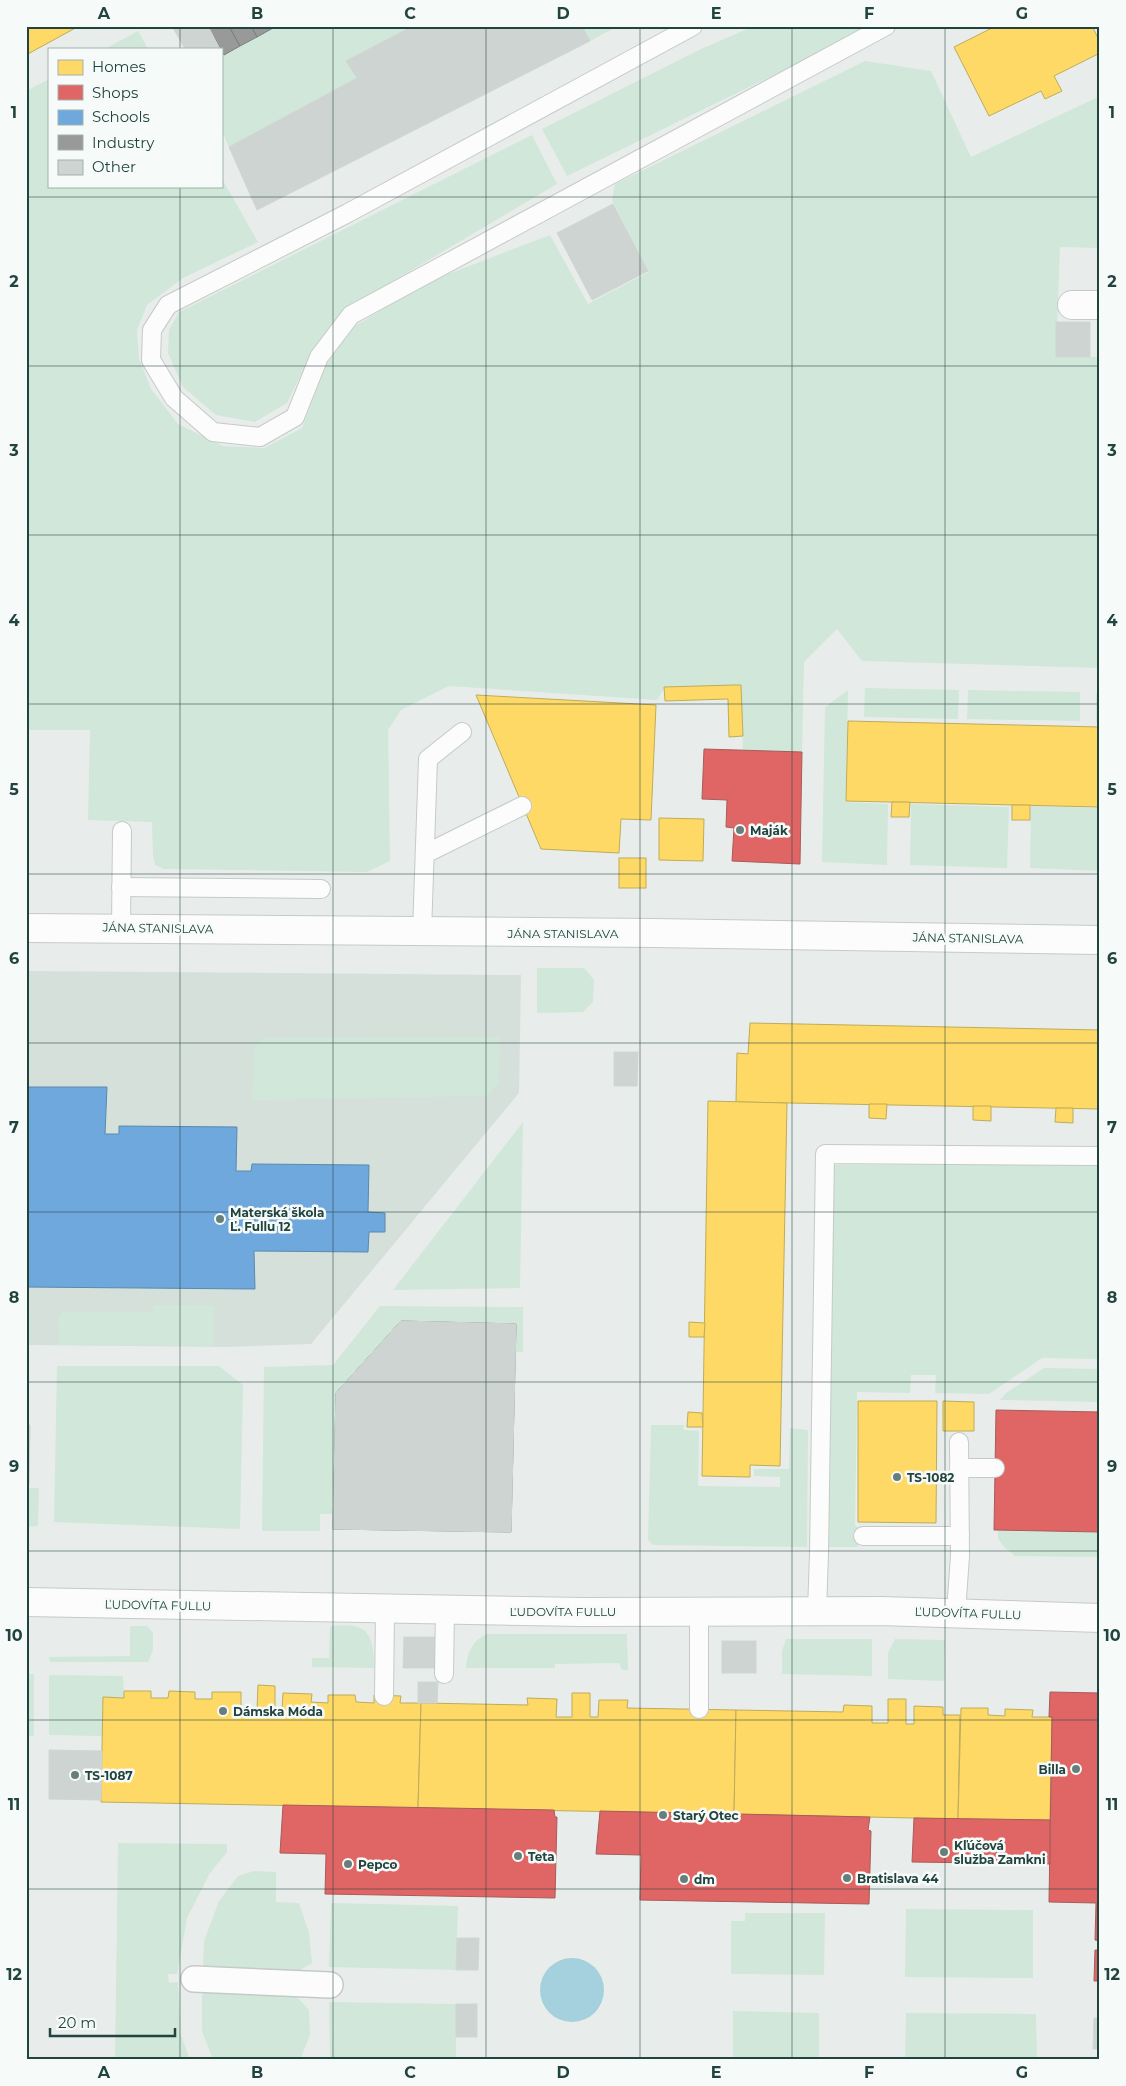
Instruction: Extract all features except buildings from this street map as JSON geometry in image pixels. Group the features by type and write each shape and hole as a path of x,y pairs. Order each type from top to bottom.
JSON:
{"street":[{"path":"1072,305 1100,305"},
{"name":"JÁNA STANISLAVA","path":"26,928 653,933 1100,940"},
{"name":"ĽUDOVÍTA FULLU","path":"26,1602 445,1610 956,1612 1100,1618"},
{"path":"194,1979 330,1985"}],"lane":[{"path":"693,26 348,213 168,306 152,330 150,360 174,398 213,432 260,437 295,417 319,357 351,314 886,26"},
{"path":"422,932 428,759 462,732"},
{"path":"425,854 522,806"},
{"path":"121,928 122,831"},
{"path":"121,887 321,889"},
{"path":"816,1611 819,1554 825,1154 1100,1156"},
{"path":"956,1612 960,1536 959,1442"},
{"path":"959,1468 995,1468"},
{"path":"863,1536 960,1536"},
{"path":"384,1696 385,1609"},
{"path":"444,1674 445,1610"},
{"path":"699,1612 699,1709"}],"shaded area":[{"name":"Materská škola Ľ. Fullu 12","path":"26,971 521,975 519,1093 311,1344 230,1347 26,1345"}],"green space":[{"path":"277,26 413,26 347,61 357,78 229,147 222,131 222,56"},
{"path":"582,26 618,26 590,41"},
{"path":"754,26 874,26 567,176 542,129 699,50"},
{"path":"138,31 147,48 107,48"},
{"path":"865,61 931,71 971,157 1100,96 1100,248 1060,247 1056,356 1100,357 1100,668 862,661 837,629 804,662 802,752 743,751 741,685 665,687 657,700 449,686 401,710 388,730 390,861 367,872 164,869 155,865 152,822 88,820 90,730 26,730 26,91 48,80 48,188 222,188 222,179 258,242 183,278 147,305 137,330 139,358 151,389 178,424 223,446 264,448 302,428 327,364 353,327 430,281 550,235 588,304 649,272 612,200 615,184"},
{"path":"532,135 557,184 346,309 312,352 287,403 255,422 216,415 183,387 168,353 169,330 179,312"},
{"path":"865,688 959,690 958,719 864,717"},
{"path":"848,690 846,802 888,804 887,865 822,862 825,707"},
{"path":"968,690 1080,692 1080,721 967,719"},
{"path":"1096,693 1100,693 1100,722 1096,722"},
{"path":"911,804 1009,807 1007,868 910,865"},
{"path":"1031,806 1100,808 1100,871 1030,868"},
{"path":"537,968 584,968 594,980 593,1002 583,1012 537,1013"},
{"path":"500,1037 499,1082 488,1096 252,1100 254,1049 263,1038"},
{"path":"523,1122 520,1288 393,1290"},
{"path":"1100,1164 1100,1359 1042,1358 989,1394 935,1393 936,1375 911,1375 910,1393 857,1392 855,1526 858,1527 858,1547 829,1547 832,1165"},
{"path":"153,1305 214,1305 214,1346 59,1345 58,1317 63,1312 153,1312"},
{"path":"380,1306 523,1307 523,1352 516,1352 516,1324 336,1393 333,1514 320,1514 320,1531 262,1531 264,1367 333,1365"},
{"path":"57,1366 219,1366 243,1385 240,1529 54,1522"},
{"path":"1044,1368 1100,1369 1100,1402 1000,1400 1006,1393"},
{"path":"651,1425 684,1425 683,1430 699,1431 698,1486 780,1487 780,1477 754,1476 754,1469 789,1469 790,1428 808,1430 807,1547 653,1545 648,1540"},
{"path":"26,1488 39,1488 38,1526 26,1527"},
{"path":"998,1531 1100,1532 1100,1557 1015,1556 1003,1546 998,1538"},
{"path":"347,1625 363,1629 372,1644 374,1668 312,1667 312,1658 329,1658 330,1626"},
{"path":"130,1626 147,1626 153,1633 153,1650 148,1662 50,1662 49,1657 130,1656"},
{"path":"487,1634 627,1634 628,1670 622,1670 619,1663 555,1664 555,1668 466,1668 471,1648"},
{"path":"786,1639 872,1639 872,1676 782,1674 782,1651"},
{"path":"895,1639 945,1640 944,1681 888,1679 888,1653"},
{"path":"26,1674 34,1674 34,1736 26,1736"},
{"path":"49,1675 123,1676 124,1698 103,1697 102,1736 49,1735"},
{"path":"118,1843 227,1844 227,1852 210,1873 187,1918 177,1974 168,1974 169,1983 178,1982 181,2035 190,2060 115,2060"},
{"path":"254,1871 276,1872 276,1902 299,1903 309,1933 312,1963 290,1976 211,1973 203,1967 204,1941 219,1901 238,1876"},
{"path":"331,1903 458,1906 456,1970 329,1967"},
{"path":"906,1909 1033,1910 1033,1978 905,1977"},
{"path":"745,1913 825,1913 824,1975 731,1974 731,1921 745,1921"},
{"path":"210,1988 291,1991 309,2010 310,2035 300,2060 213,2060 202,2031 202,1995"},
{"path":"329,2002 456,2004 456,2060 330,2060"},
{"path":"733,2011 819,2013 819,2060 733,2060"},
{"path":"906,2013 1036,2014 1037,2060 905,2060"}],"water":[{"path":"566,1958 578,1958 595,1967 602,1978 604,1990 602,2002 595,2013 578,2022 566,2022 554,2017 545,2008 540,1996 540,1984 545,1972 554,1963"}],"place":[{"name":"Maják","path":"740,830"},
{"name":"Materská škola Ľ. Fullu 12","path":"220,1219"},
{"name":"TS-1082","path":"897,1477"},
{"name":"Dámska Móda","path":"223,1711"},
{"name":"Billa","path":"1076,1769"},
{"name":"TS-1087","path":"75,1775"},
{"name":"Starý Otec","path":"663,1815"},
{"name":"Kľúčová služba Zamkni","path":"944,1852"},
{"name":"Teta","path":"518,1856"},
{"name":"Pepco","path":"348,1864"},
{"name":"Bratislava 44","path":"847,1878"},
{"name":"dm","path":"684,1879"}]}
